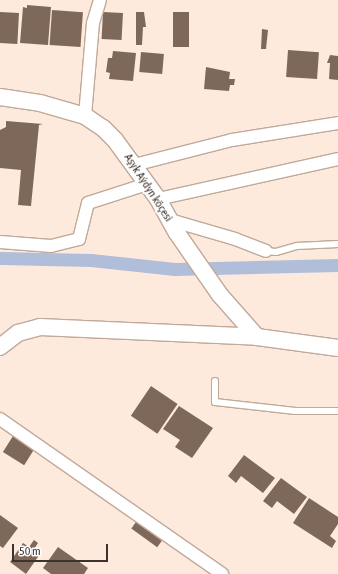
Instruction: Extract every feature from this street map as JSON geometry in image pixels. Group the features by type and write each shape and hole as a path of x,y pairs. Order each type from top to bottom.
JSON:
{"main road":[{"name":"Aşyk Aýdyn köçesi","path":"0,97 40,103 85,116 115,140 158,199 174,227 220,295 257,337"},
{"path":"3,344 18,333 40,327 257,337 338,348"}],"street":[{"path":"85,116 94,23 100,0"},
{"path":"134,165 232,140 338,123"},
{"path":"158,199 338,159"},
{"path":"0,242 51,246 79,239 88,203 147,184"},
{"path":"174,227 235,239 266,251"},
{"path":"0,419 222,574"}],"lane":[{"path":"266,251 276,252 297,246 338,244"},
{"path":"215,381 213,398 215,402 238,405 338,411"}],"building":[{"path":"27,5 51,7 48,45 20,43 23,7 27,8"},
{"path":"52,10 83,12 80,47 50,45"},
{"path":"0,12 19,13 17,44 0,43"},
{"path":"103,12 123,13 122,40 102,39"},
{"path":"136,12 144,12 146,27 143,27 142,45 136,45"},
{"path":"173,12 189,12 189,47 173,47"},
{"path":"262,29 268,30 266,49 261,49"},
{"path":"288,50 319,52 317,79 286,77"},
{"path":"113,51 136,53 133,81 109,79 110,73 106,72 108,58 112,58"},
{"path":"141,52 164,54 162,74 139,72"},
{"path":"330,55 338,56 338,80 329,79 330,63 327,63"},
{"path":"206,67 230,72 229,79 235,79 234,85 230,85 229,91 204,89"},
{"path":"6,121 43,124 39,125 31,206 18,205 21,170 0,168 0,130 6,127"},
{"path":"151,386 178,404 157,434 131,416"},
{"path":"179,406 213,428 192,458 175,447 180,440 163,429"},
{"path":"13,436 34,449 24,465 3,452"},
{"path":"244,455 275,478 263,493 241,476 236,483 228,476"},
{"path":"281,478 307,497 294,514 277,501 272,508 263,501"},
{"path":"309,498 338,517 338,524 330,536 336,541 332,548 293,523"},
{"path":"0,515 18,528 3,548 0,546"},
{"path":"136,522 162,541 157,547 131,528"},
{"path":"34,540 38,543 34,549 40,554 26,574 10,562 23,543 29,547"},
{"path":"58,547 88,568 84,574 51,574 43,568"}],"waterway":[{"path":"0,258 91,260 175,269 338,265"}]}
